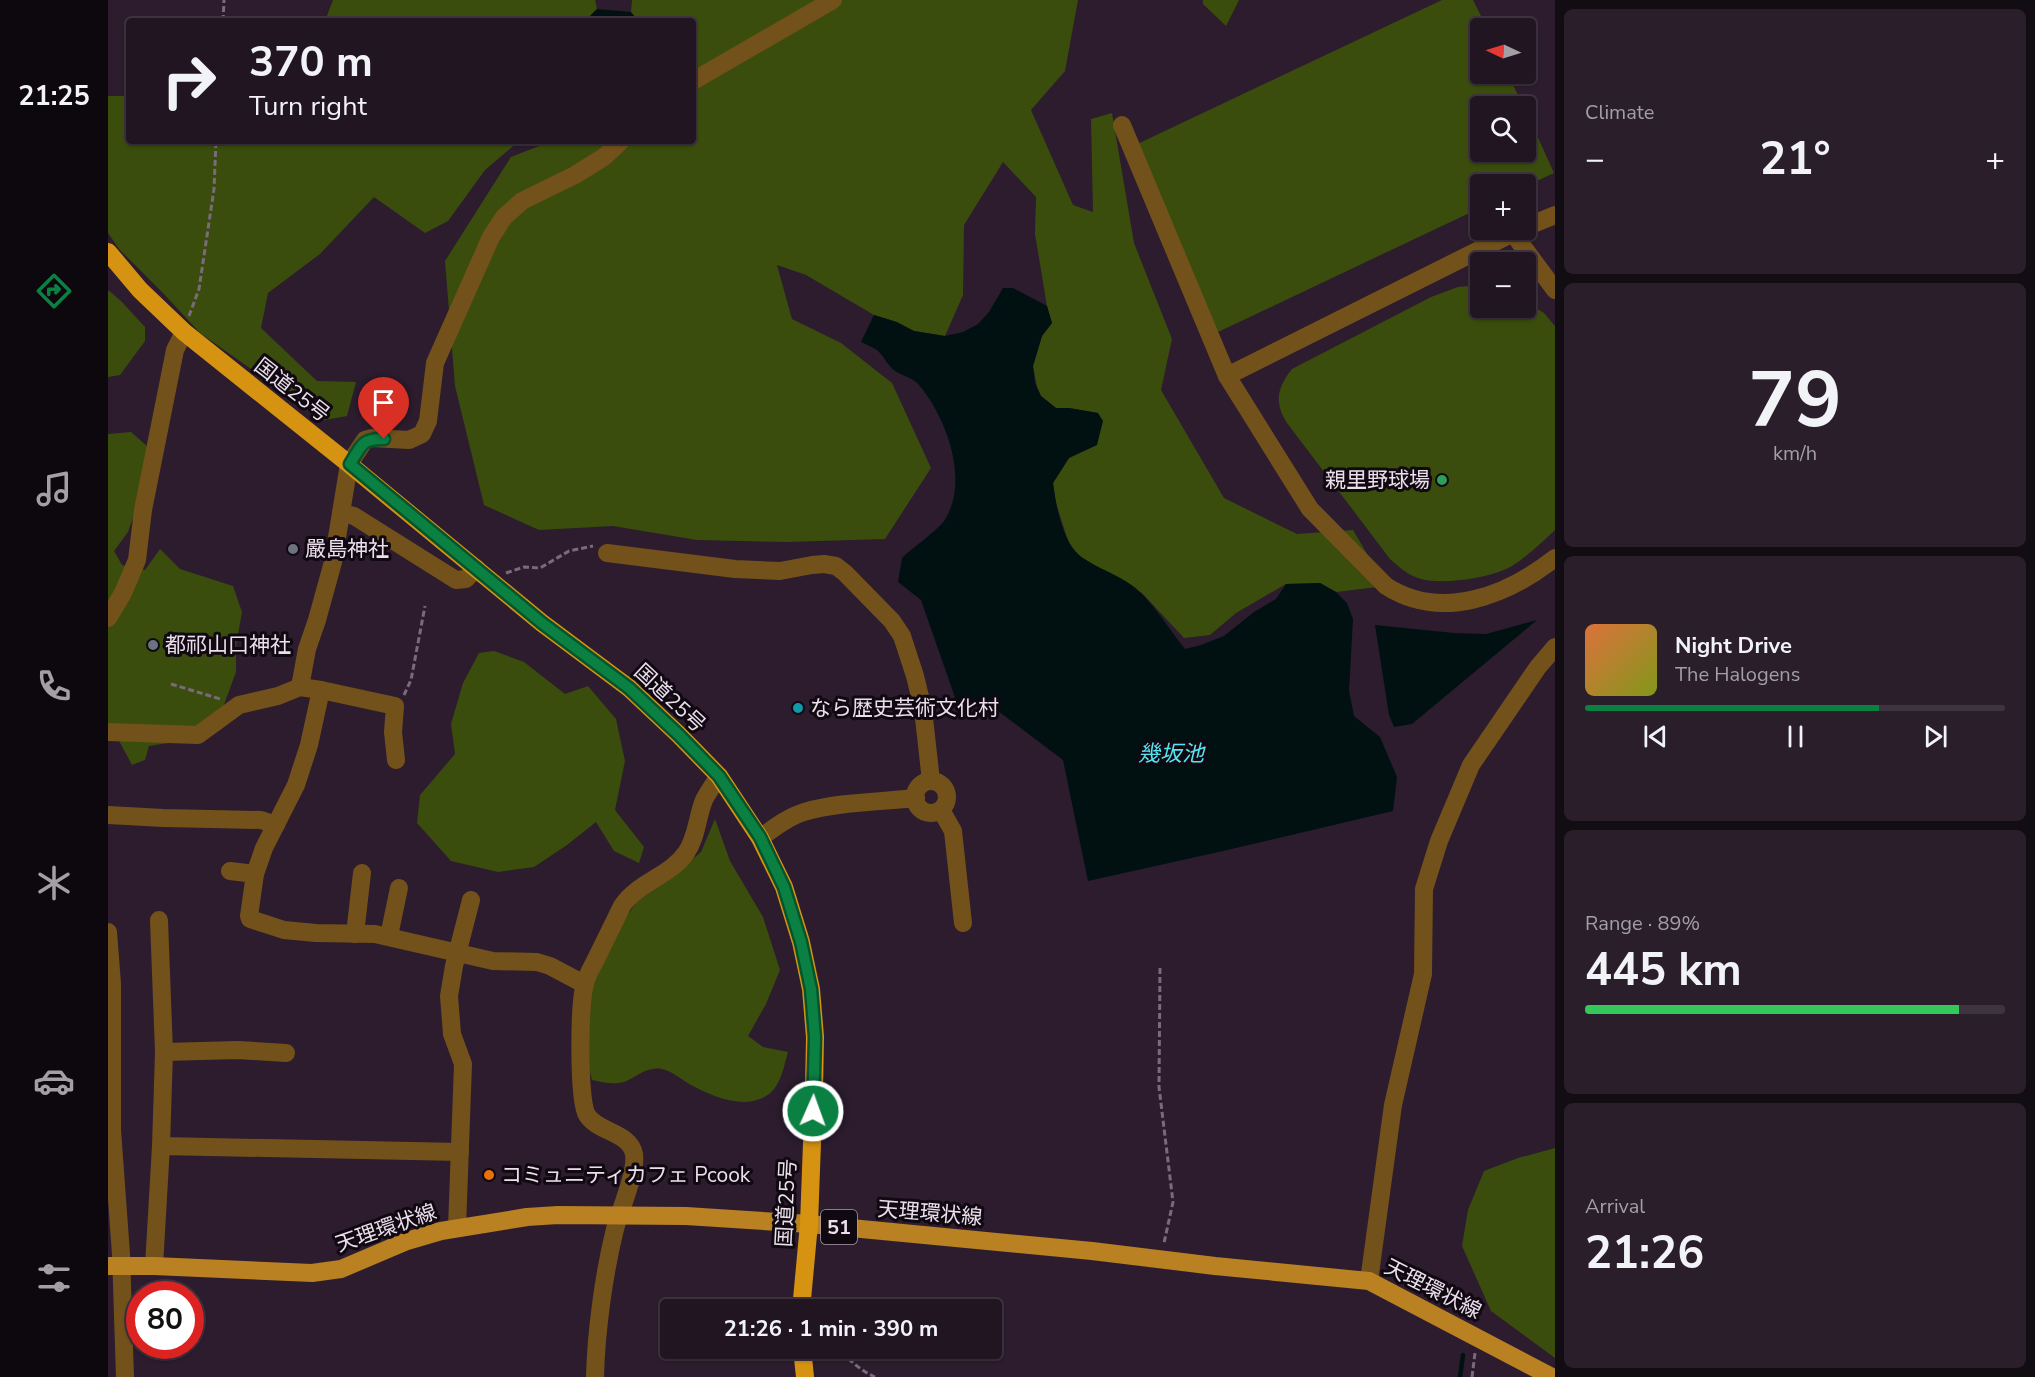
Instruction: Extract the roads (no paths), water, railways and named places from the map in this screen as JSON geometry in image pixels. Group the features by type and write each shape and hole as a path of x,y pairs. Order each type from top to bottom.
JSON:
{"highway":[{"name":"国道25号","path":"108,252 140,290 184,332 350,464 542,623 629,688 719,776 760,837 784,887 801,942 811,989 815,1037 809,1224 802,1299"},
{"path":"803,1359 805,1377"}],"main road":[{"name":"天理環状線","path":"114,1266 312,1273 341,1269 407,1241 457,1228 548,1215 686,1216 809,1224 1369,1281 1552,1377"}],"street":[{"path":"696,79 833,0"},
{"path":"1122,126 1227,376 1310,509 1386,586 1418,600 1471,601 1508,588 1555,558"},
{"path":"300,687 307,649 333,562 350,464 365,441 372,438 409,440 422,434 428,421 435,363 491,237 504,217 522,201 575,175 604,157 618,144"},
{"path":"1536,223 1555,215"},
{"path":"1227,376 1499,240"},
{"path":"1525,240 1555,290"},
{"path":"108,618 123,593 137,560 142,510 175,350 184,332"},
{"path":"341,513 354,516 456,580 466,579 476,568"},
{"path":"607,553 735,569 780,571 824,564 836,566 891,621 902,636 923,709 931,781"},
{"path":"1369,1281 1392,1105 1424,974 1424,889 1438,842 1471,765 1538,667 1555,647"},
{"path":"108,732 198,735 239,705 278,696 300,687 395,706 393,732 396,760"},
{"path":"321,690 309,745 296,785 264,848 255,874 250,919 284,930 388,936 493,962 537,962 550,966 584,984"},
{"path":"595,1377 602,1306 615,1228 632,1172 634,1155 631,1145 593,1122 585,1110 582,1097 581,1024 584,984 629,896 674,865 686,853 696,832 704,801 719,776"},
{"path":"931,781 940,784 946,792 946,802 941,810 932,813 923,810 916,798 921,785 931,781"},
{"path":"760,837 802,812 916,798"},
{"path":"941,810 953,831 963,923"},
{"path":"108,815 261,820 276,825"},
{"path":"230,871 255,874"},
{"path":"355,934 362,873"},
{"path":"388,936 399,888"},
{"path":"457,1228 463,1064 452,1034 449,996 457,953 471,900"},
{"path":"154,1266 164,1052 159,920"},
{"path":"108,935 112,984 110,1049 114,1266 125,1377"},
{"path":"164,1052 238,1050 286,1053"},
{"path":"161,1146 460,1152"}],"water":[{"path":"597,9 631,12 636,18 588,18"},
{"name":"幾坂池","path":"1003,288 1013,288 1047,306 1052,323 1042,336 1033,366 1035,383 1041,396 1056,408 1098,413 1103,421 1097,445 1069,458 1053,483 1056,503 1070,544 1090,563 1136,588 1185,649 1224,636 1254,612 1276,599 1286,584 1320,583 1336,592 1347,603 1353,619 1349,691 1354,716 1380,737 1397,777 1393,811 1088,881 1063,760 994,708 959,709 921,600 898,582 902,558 943,522 953,502 955,467 951,448 938,414 919,385 895,371 877,350 861,342 874,315 897,322 914,331 945,336 963,332 978,324 989,312"},
{"path":"1537,620 1412,724 1394,727 1389,715 1375,625 1486,634"}],"waterway":[{"path":"1460,1377 1463,1355"}],"place":[{"name":"親里野球場","path":"1442,480"},
{"name":"嚴島神社","path":"293,549"},
{"name":"都祁山口神社","path":"153,645"},
{"name":"なら歴史芸術文化村","path":"798,708"},
{"name":"コミュニティカフェ Pcook","path":"489,1175"}]}
